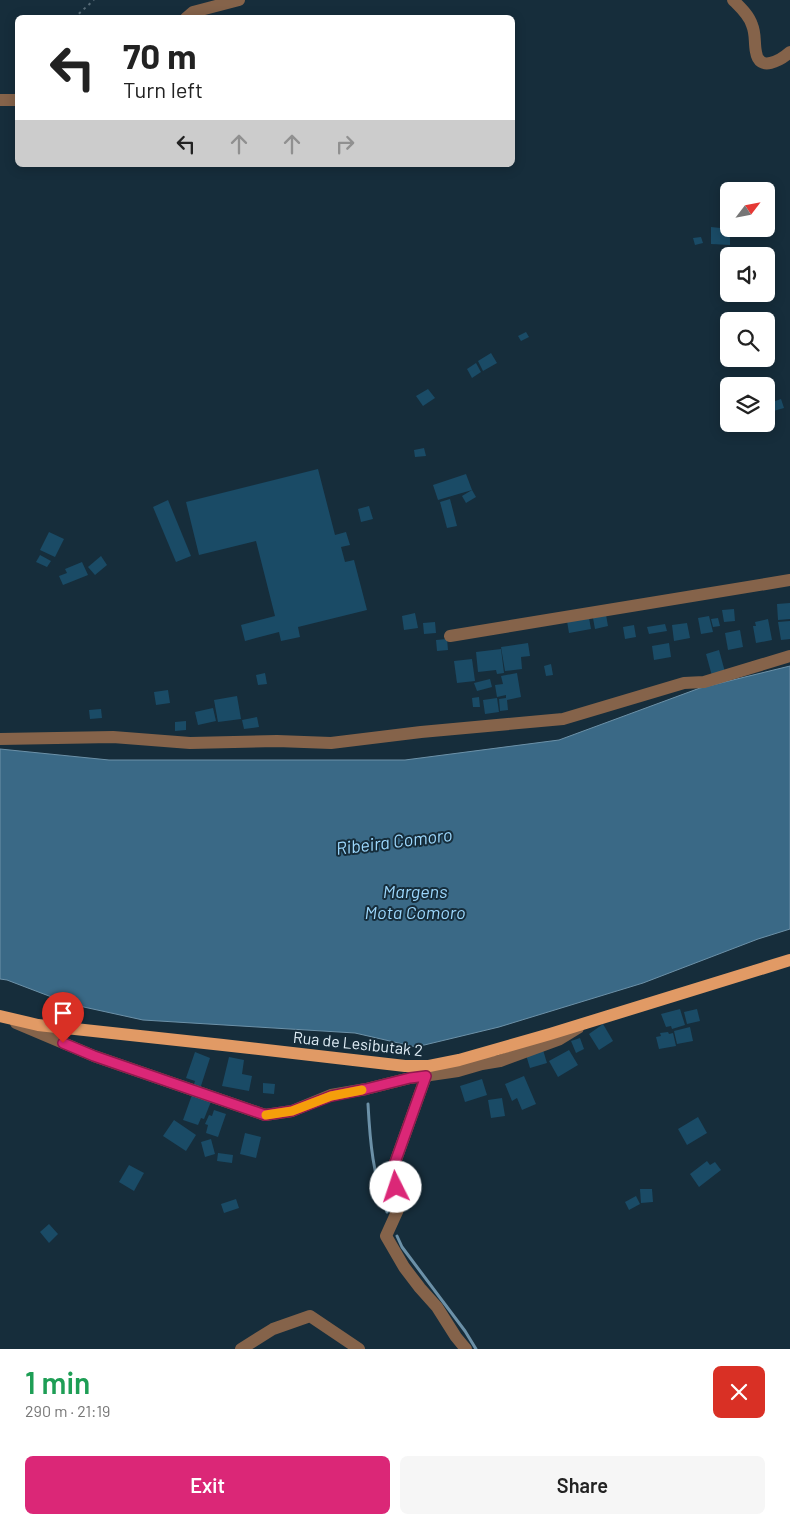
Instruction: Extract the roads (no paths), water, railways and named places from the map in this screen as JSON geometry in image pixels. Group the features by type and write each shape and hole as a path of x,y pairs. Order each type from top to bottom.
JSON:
{"main road":[{"name":"Rua de Lesibutak 2","path":"0,1016 38,1025 405,1066 429,1066 459,1060 790,960"}],"street":[{"path":"190,15 193,12 238,0"},
{"path":"733,0 750,19 753,26 756,56 760,62 774,63 790,52"},
{"path":"0,100 15,100"},
{"path":"450,636 790,580"},
{"path":"0,739 113,737 190,743 277,741 332,743 421,732 563,719 684,683 704,682 790,656"},
{"path":"0,1016 94,1056 265,1115 292,1111 331,1096 410,1078 458,1071 500,1061 560,1039 588,1022"},
{"path":"426,1076 392,1171 401,1203 386,1236 404,1267 437,1307 466,1349"},
{"path":"241,1349 273,1329 310,1316 359,1349"}],"water":[{"name":"Margens Mota Comoro","path":"790,666 790,929 758,939 643,983 499,1027 416,1047 355,1033 143,1020 70,1004 0,979 0,749 109,760 405,760 559,740 700,688"}],"waterway":[{"path":"368,1104 373,1159 378,1185 387,1212"},
{"path":"397,1236 402,1247 465,1331 476,1349"}],"water label":[{"name":"Ribeira Comoro","path":"394,841"}]}
